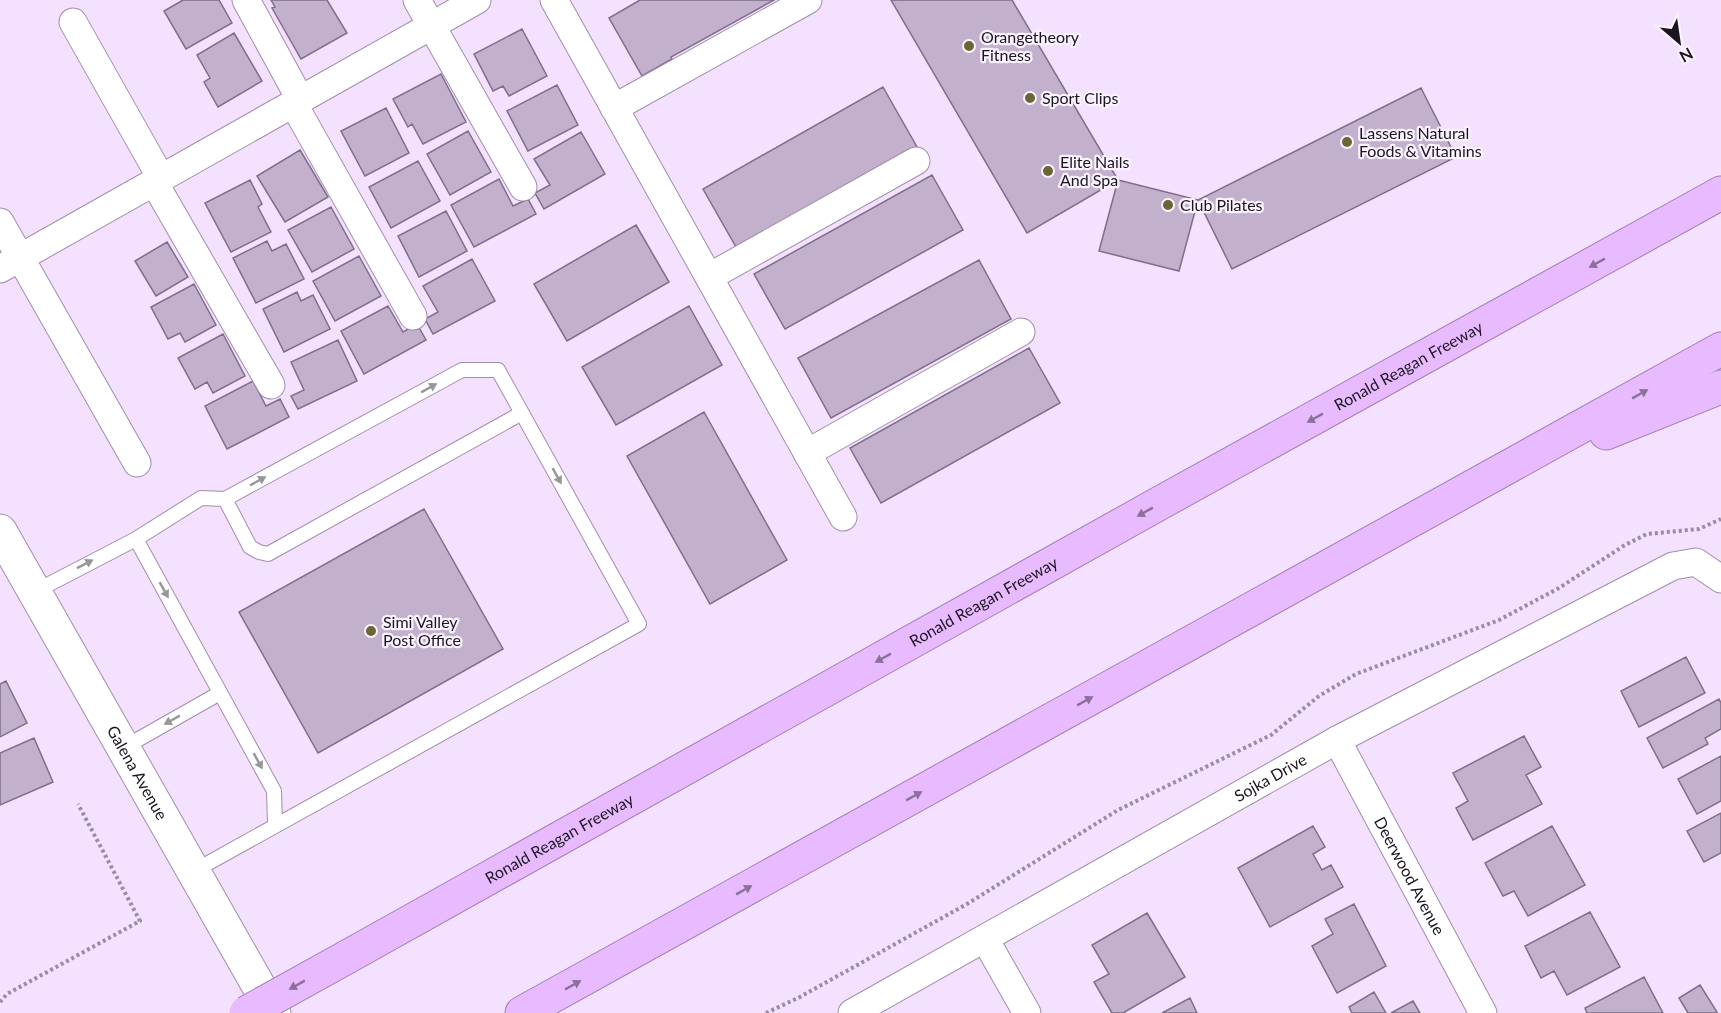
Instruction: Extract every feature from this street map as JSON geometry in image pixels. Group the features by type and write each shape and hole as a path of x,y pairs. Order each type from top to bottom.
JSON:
{"highway":[{"path":"1628,245 1721,178"},
{"name":"Ronald Reagan Freeway","path":"246,1013 1721,193"},
{"path":"522,1013 1721,349"},
{"path":"1478,483 1721,387"}],"street":[{"path":"246,0 297,101 413,316"},
{"path":"417,0 523,187"},
{"path":"10,263 477,0"},
{"path":"554,0 843,517"},
{"path":"614,108 808,0"},
{"path":"74,22 157,180 271,385"},
{"path":"709,277 916,161"},
{"path":"0,222 10,263 136,463"},
{"path":"807,453 1022,332"},
{"name":"Galena Avenue","path":"0,531 274,1013"},
{"name":"Sojka Drive","path":"852,1013 1337,740 1673,566 1696,562 1721,579"},
{"name":"Deerwood Avenue","path":"1337,740 1483,1013"},
{"path":"985,939 1027,1013"}],"lane":[{"path":"34,592 136,539 201,498 225,499 462,370 498,370 639,624 194,871"},
{"path":"225,499 250,547 268,554 522,413"},
{"path":"136,539 274,791 275,824"},
{"path":"123,748 220,693"}],"path":[{"path":"766,1013 798,998 967,904 1118,810 1271,735 1319,696 1356,674 1499,620 1559,588 1625,545 1647,534 1699,529 1721,519"},
{"path":"0,1002 7,994 140,921 78,804"}],"building":[{"path":"183,0 219,0 232,23 186,49 164,11"},
{"path":"271,0 327,0 347,33 301,59 272,8 275,7"},
{"path":"640,0 774,0 671,57 672,59 642,76 609,18"},
{"path":"891,0 1012,0 1118,180 1027,233"},
{"path":"522,29 547,76 509,96 503,86 493,91 474,54"},
{"path":"234,33 262,81 218,107 204,82 210,78 197,55"},
{"path":"441,74 466,122 423,144 412,124 408,127 393,99"},
{"path":"557,85 578,125 528,151 507,111"},
{"path":"883,87 917,147 736,247 703,189"},
{"path":"1421,88 1456,157 1232,269 1198,200"},
{"path":"386,108 409,153 365,176 341,131"},
{"path":"468,131 491,172 450,195 427,154"},
{"path":"581,132 605,174 544,209 535,193 550,185 534,159"},
{"path":"300,150 328,197 285,222 257,176"},
{"path":"418,161 440,201 391,228 369,187"},
{"path":"932,175 963,230 785,329 754,274"},
{"path":"499,179 513,206 528,199 536,214 474,247 451,205"},
{"path":"250,180 262,204 258,207 271,232 231,252 205,203"},
{"path":"1118,180 1198,200 1179,271 1099,251"},
{"path":"331,207 354,249 312,272 288,230"},
{"path":"446,211 467,251 419,277 398,236"},
{"path":"636,225 669,282 567,341 534,284"},
{"path":"267,241 272,251 286,244 304,279 256,303 233,258"},
{"path":"167,242 188,277 156,296 135,261"},
{"path":"359,256 381,296 335,321 313,281"},
{"path":"472,259 495,301 433,334 425,319 438,312 423,286"},
{"path":"979,260 1011,319 831,418 798,358"},
{"path":"194,284 216,325 185,342 180,333 168,339 151,307"},
{"path":"297,292 301,301 313,295 330,329 284,352 263,309"},
{"path":"388,306 403,332 417,324 426,340 364,374 341,331"},
{"path":"689,306 722,365 616,425 582,367"},
{"path":"223,334 245,376 213,393 207,382 195,389 178,358"},
{"path":"338,340 357,381 298,409 291,396 304,390 291,362"},
{"path":"1029,348 1060,403 881,503 850,448"},
{"path":"253,381 266,406 280,399 289,417 227,449 205,406"},
{"path":"704,412 787,560 710,604 627,456"},
{"name":"Simi Valley Post Office","path":"424,509 503,649 318,753 239,612"},
{"path":"1686,657 1705,693 1639,727 1621,691"},
{"path":"6,681 27,723 0,737 0,684"},
{"path":"1719,699 1721,729 1705,738 1708,744 1663,768 1647,738"},
{"path":"1524,736 1541,767 1526,775 1542,804 1473,840 1456,808 1468,801 1453,773"},
{"path":"34,738 53,782 0,805 0,753"},
{"path":"1721,756 1721,801 1697,814 1678,779"},
{"path":"1721,813 1721,853 1704,862 1687,831"},
{"path":"1313,826 1325,847 1313,854 1322,870 1331,865 1343,887 1270,927 1238,868"},
{"path":"1552,826 1585,885 1528,916 1514,891 1503,896 1485,863"},
{"path":"1354,904 1386,966 1337,993 1312,946 1333,934 1325,919"},
{"path":"1590,912 1620,967 1567,995 1554,971 1541,978 1525,946"},
{"path":"1147,913 1185,977 1123,1013 1112,1013 1094,982 1109,974 1092,945"},
{"path":"1644,977 1663,1013 1587,1013 1585,1008"},
{"path":"1700,985 1717,1012 1688,1013 1679,998"},
{"path":"1374,992 1386,1013 1352,1013 1349,1007"},
{"path":"1190,998 1197,1013 1162,1013"},
{"path":"1413,1001 1420,1013 1391,1013"}],"place":[{"name":"Orangetheory Fitness","path":"969,46"},
{"name":"Sport Clips","path":"1030,98"},
{"name":"Lassens Natural Foods & Vitamins","path":"1347,142"},
{"name":"Elite Nails And Spa","path":"1048,171"},
{"name":"Club Pilates","path":"1168,205"},
{"name":"Simi Valley Post Office","path":"371,631"}]}
